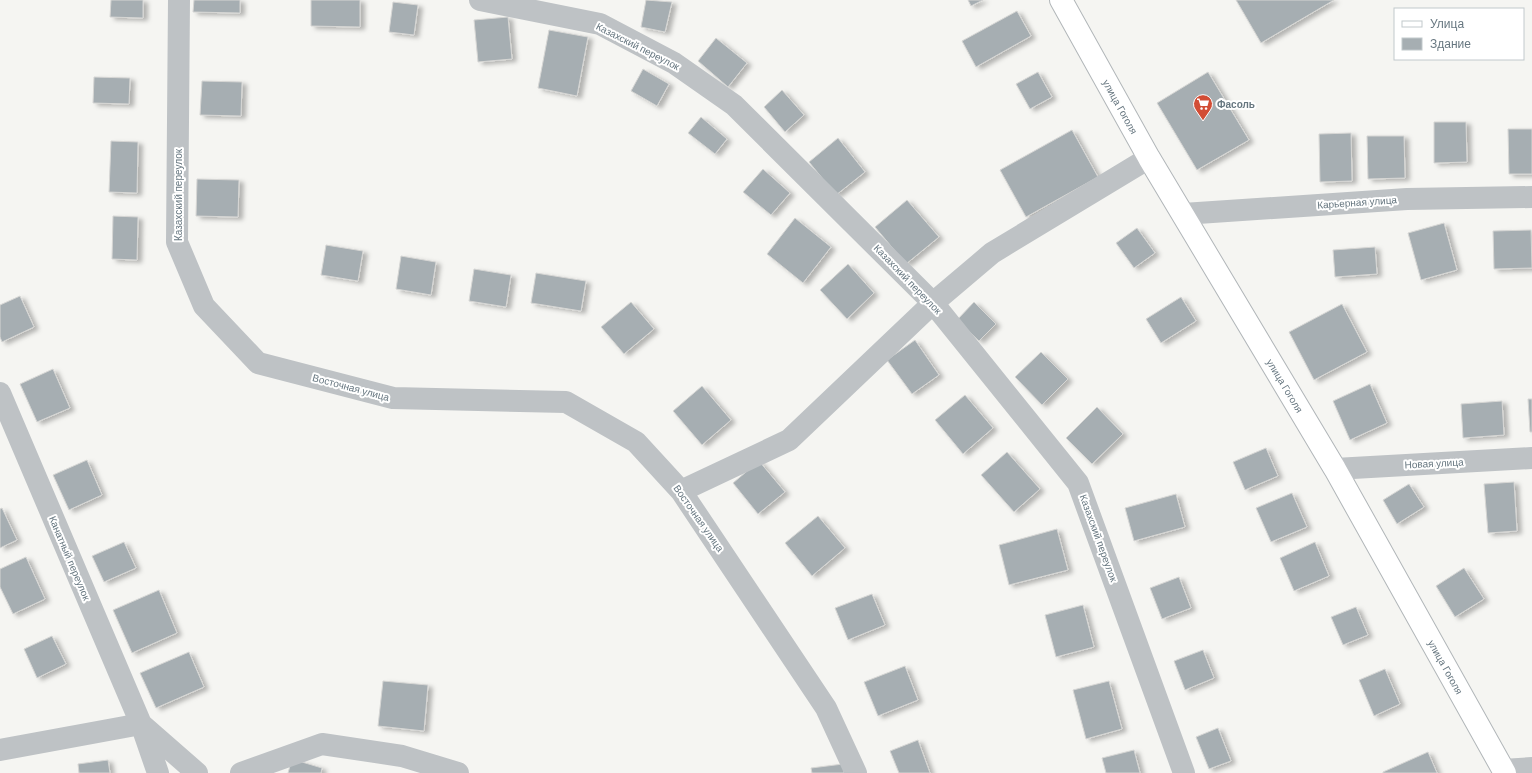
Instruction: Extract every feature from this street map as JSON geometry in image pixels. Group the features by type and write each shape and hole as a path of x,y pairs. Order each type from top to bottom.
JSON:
{"street":[{"name":"Казахский переулок","path":"179,0 177,242 204,306 258,363"},
{"name":"Казахский переулок","path":"480,0 600,24 674,63 734,105 933,303 1078,483 1184,773"},
{"name":"улица Гоголя","path":"1061,0 1149,158 1335,469 1504,772"},
{"path":"681,491 789,440 933,303 992,253 1149,158"},
{"name":"Карьерная улица","path":"1183,214 1407,199 1532,197"},
{"name":"Восточная улица","path":"258,363 393,398 566,402 636,442 681,491 826,708 856,773"},
{"name":"Канатный переулок","path":"0,393 141,724 158,773"},
{"name":"Новая улица","path":"1335,469 1532,458"},
{"path":"0,750 141,724"},
{"name":"Канатный переулок","path":"141,724 197,773"},
{"path":"241,773 322,744 402,756 458,773"},
{"path":"1504,772 1532,768"}],"building":[{"path":"111,0 143,0 143,18 110,17"},
{"path":"194,0 240,0 240,13 193,12"},
{"path":"311,0 360,0 360,27 311,26"},
{"path":"646,0 672,2 665,32 641,27"},
{"path":"968,0 983,0 971,6"},
{"path":"1236,0 1334,0 1261,43"},
{"path":"393,2 418,5 414,35 389,32"},
{"path":"1017,11 1031,36 976,67 962,41"},
{"path":"508,17 512,59 478,62 474,20"},
{"path":"549,30 588,37 577,96 538,88"},
{"path":"716,38 747,63 728,87 698,61"},
{"path":"643,69 669,84 657,106 631,91"},
{"path":"1038,72 1052,97 1030,109 1016,84"},
{"name":"Фасоль","path":"1208,72 1249,140 1197,170 1157,103"},
{"path":"94,77 130,78 129,104 93,103"},
{"path":"202,81 242,82 241,116 200,115"},
{"path":"782,90 804,115 785,132 764,107"},
{"path":"701,117 727,139 715,154 688,133"},
{"path":"1434,122 1466,122 1467,162 1434,163"},
{"path":"1508,129 1532,129 1532,174 1509,174"},
{"path":"1072,130 1098,177 1026,217 1000,170"},
{"path":"1351,133 1352,181 1320,182 1319,134"},
{"path":"1367,136 1404,136 1405,178 1368,179"},
{"path":"838,138 865,172 836,195 809,162"},
{"path":"111,141 138,142 137,193 109,192"},
{"path":"763,169 790,193 771,215 743,192"},
{"path":"197,179 239,180 238,217 196,216"},
{"path":"907,200 939,237 906,264 875,227"},
{"path":"113,216 138,217 137,260 112,259"},
{"path":"795,218 831,247 803,283 767,254"},
{"path":"1444,223 1457,270 1421,280 1408,233"},
{"path":"1137,228 1155,253 1134,268 1116,243"},
{"path":"1531,230 1532,268 1494,269 1493,231"},
{"path":"326,245 363,251 358,281 321,275"},
{"path":"1375,247 1377,274 1335,277 1333,250"},
{"path":"401,256 436,262 431,295 396,289"},
{"path":"848,264 874,293 847,319 820,290"},
{"path":"474,269 511,275 506,307 469,301"},
{"path":"536,273 586,281 581,311 531,303"},
{"path":"20,296 34,327 2,342 0,337 0,305"},
{"path":"1181,297 1196,321 1161,343 1146,319"},
{"path":"631,302 654,329 624,354 601,327"},
{"path":"974,302 996,324 979,341 957,320"},
{"path":"1342,304 1367,352 1314,380 1289,332"},
{"path":"915,340 939,375 912,394 887,360"},
{"path":"1041,352 1068,379 1042,405 1015,377"},
{"path":"53,369 70,408 37,422 20,384"},
{"path":"1370,384 1387,423 1350,440 1333,401"},
{"path":"702,386 731,420 702,445 673,411"},
{"path":"965,395 993,428 963,454 935,420"},
{"path":"1528,399 1532,399 1532,432 1530,432"},
{"path":"1502,401 1504,435 1463,438 1461,404"},
{"path":"1097,407 1123,434 1092,464 1066,438"},
{"path":"1266,448 1278,476 1245,490 1233,462"},
{"path":"1007,452 1040,489 1014,512 981,475"},
{"path":"87,460 102,495 69,510 53,475"},
{"path":"759,461 785,492 758,514 733,483"},
{"path":"1514,482 1517,531 1488,533 1484,484"},
{"path":"1409,484 1424,507 1397,524 1383,500"},
{"path":"1292,493 1307,527 1271,542 1256,508"},
{"path":"1176,494 1185,527 1134,541 1125,508"},
{"path":"2,508 17,540 0,548 0,509"},
{"path":"818,516 845,548 812,576 785,543"},
{"path":"1057,529 1068,570 1009,585 999,545"},
{"path":"124,542 136,568 104,582 92,556"},
{"path":"1315,542 1329,576 1294,591 1280,558"},
{"path":"26,557 45,599 13,614 0,587 0,569"},
{"path":"1464,568 1484,599 1455,617 1436,586"},
{"path":"1179,577 1191,608 1162,619 1150,588"},
{"path":"159,590 177,633 132,653 113,610"},
{"path":"872,594 885,625 848,640 835,608"},
{"path":"1083,605 1094,647 1056,657 1045,615"},
{"path":"1356,607 1368,635 1343,645 1331,617"},
{"path":"52,636 66,664 37,678 24,649"},
{"path":"1203,650 1214,678 1185,690 1174,661"},
{"path":"189,652 204,687 156,708 140,673"},
{"path":"905,666 918,700 878,716 864,682"},
{"path":"1385,669 1400,704 1374,716 1359,680"},
{"path":"383,681 428,685 424,731 378,726"},
{"path":"1109,681 1122,729 1086,739 1073,690"},
{"path":"1218,728 1231,761 1209,769 1196,737"},
{"path":"918,740 930,773 899,773 890,751"},
{"path":"1134,750 1140,773 1106,773 1102,758"},
{"path":"1428,752 1437,773 1383,773 1383,772"},
{"path":"292,759 322,768 321,773 288,773"},
{"path":"108,760 110,773 79,773 78,764"},
{"path":"843,764 844,773 812,773 811,768"}],"place":[{"name":"Фасоль","path":"1203,121"}]}
